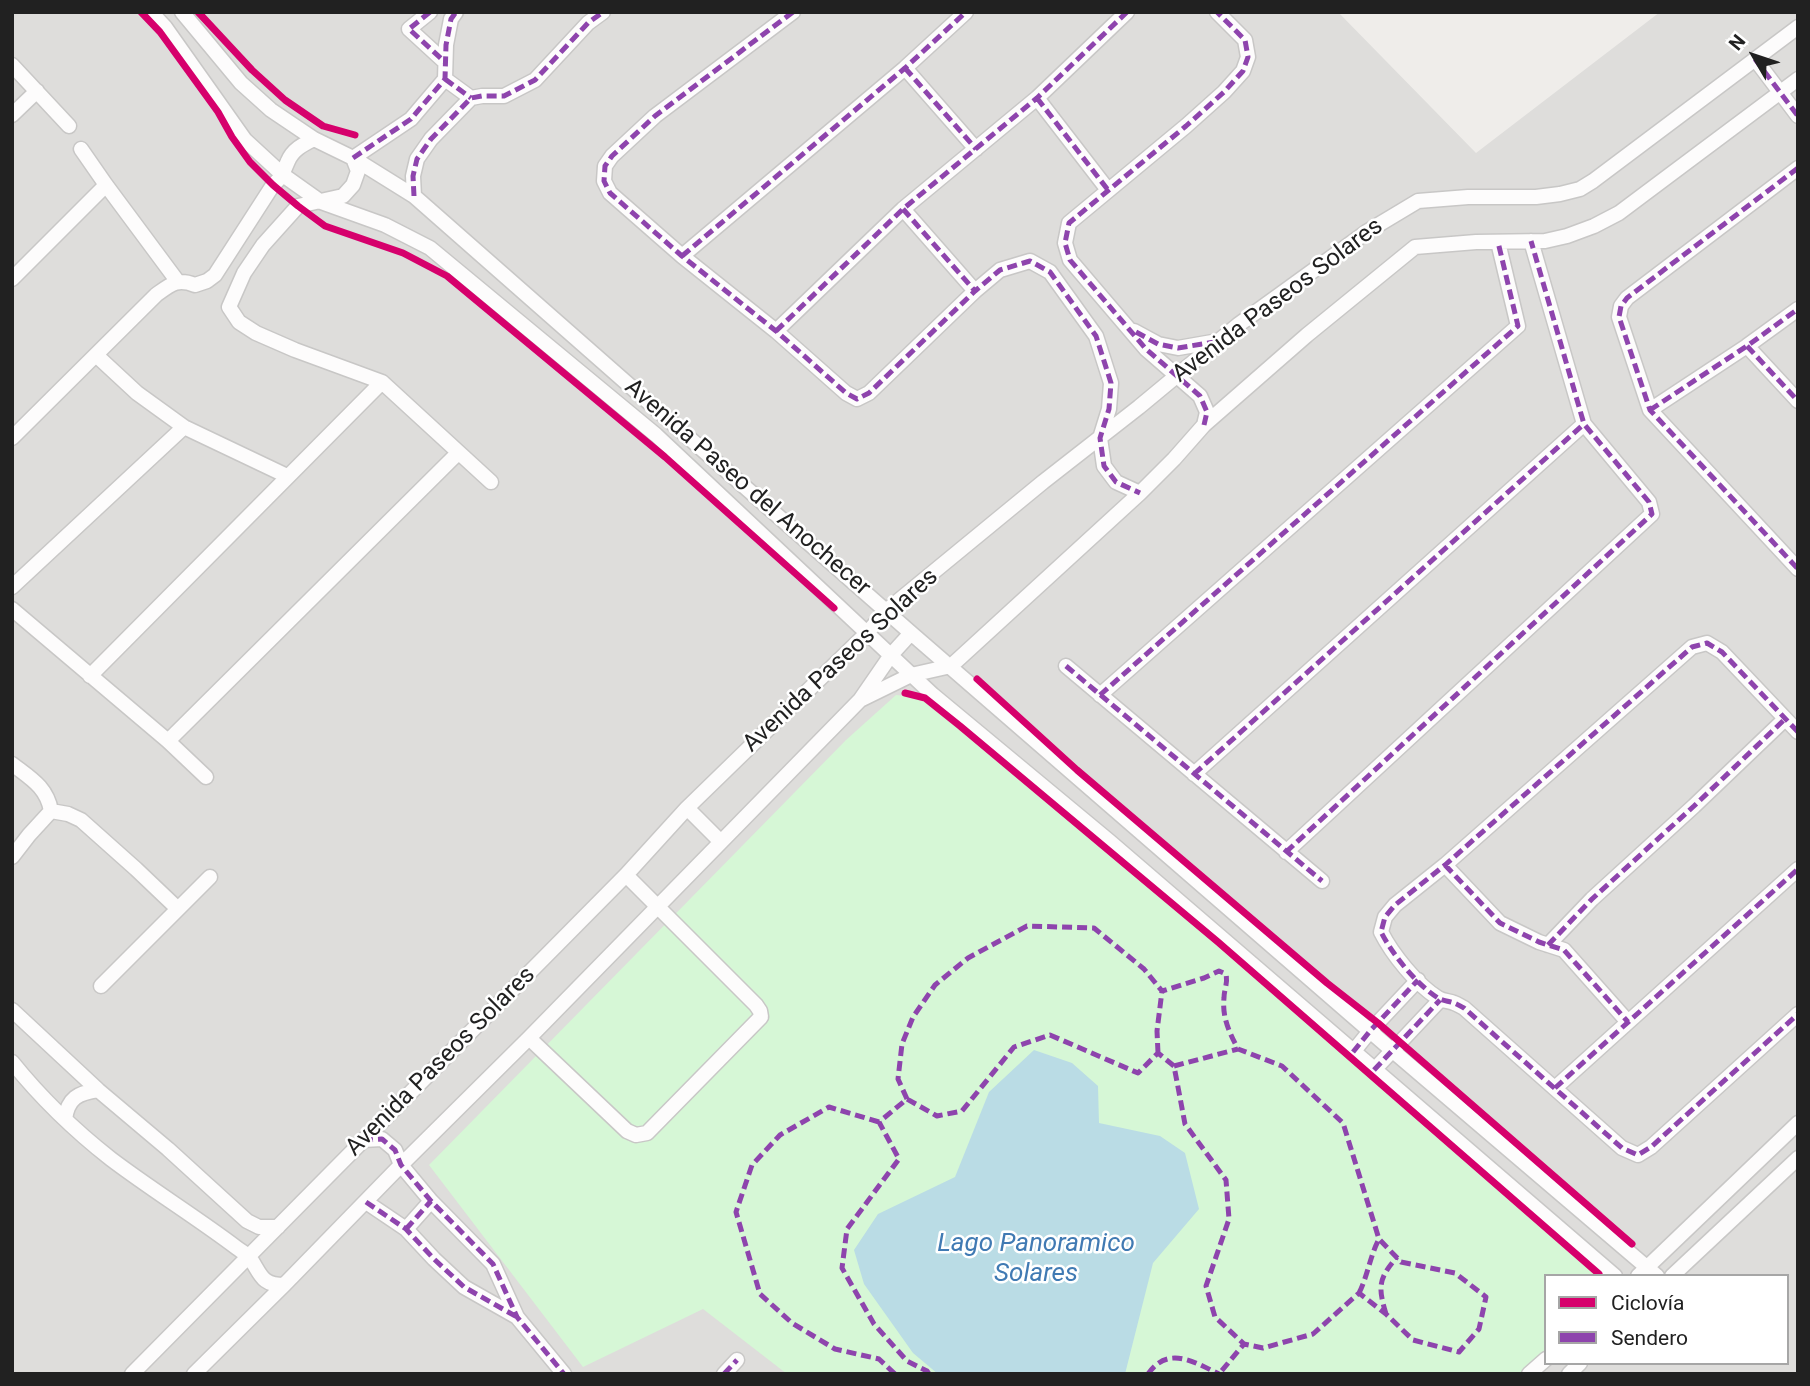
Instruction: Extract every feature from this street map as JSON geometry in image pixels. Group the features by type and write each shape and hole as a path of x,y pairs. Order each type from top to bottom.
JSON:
{"street":[{"name":"Avenida Paseo del Anochecer","path":"151,12 165,27 245,140 284,175 321,202 385,225 430,248 656,435 933,695 1109,841 1613,1274"},
{"name":"Avenida Paseo del Anochecer","path":"182,12 242,83 271,110 314,139 353,158 414,195 911,633 1647,1273"},
{"path":"430,12 409,29 445,62"},
{"path":"456,12 451,19 445,62 446,79 411,119 353,158 358,171 353,185 343,196 298,206 263,245 244,273 229,307 239,322 256,333 382,382 491,482"},
{"path":"414,195 413,176 417,159 430,139 471,98 504,96 536,80 588,23 603,12"},
{"path":"793,12 655,116 612,156 605,166 604,181 610,193 856,399 869,393 1000,270 1030,261 1049,272 1096,336 1111,383 1109,409 1100,438 1104,466 1115,482 1140,493"},
{"path":"682,256 905,68 966,12"},
{"path":"776,331 903,209 1037,98 1127,12"},
{"path":"1204,425 1206,412 1200,396 1146,349 1070,260 1065,243 1069,223 1205,109 1243,71 1248,57 1245,40 1217,12"},
{"name":"Avenida Paseos Solares","path":"132,1374 626,875 687,808 867,633 886,611 1042,482 1238,325 1368,231 1418,201 1468,197 1536,197 1580,189 1798,27"},
{"path":"1755,59 1798,116"},
{"path":"12,65 69,126"},
{"path":"905,68 976,149"},
{"path":"446,79 471,98"},
{"name":"Avenida Paseos Solares","path":"860,700 911,675 951,666 1140,493 1204,425 1307,335 1415,247 1476,242 1545,241 1594,226 1619,213 1798,79"},
{"path":"12,115 37,91"},
{"path":"1037,98 1108,191"},
{"path":"12,438 156,295 177,282 195,285 215,275 272,185 284,175 288,158 300,145 314,139"},
{"path":"81,149 177,282"},
{"path":"1798,168 1627,298 1621,306 1619,317 1650,410 1798,569"},
{"path":"12,279 106,185"},
{"path":"903,209 975,291"},
{"path":"241,233 263,245"},
{"path":"1286,852 1652,514 1649,502 1584,424 1531,241"},
{"path":"1100,695 1518,326 1498,242"},
{"path":"1650,410 1798,309"},
{"path":"1128,328 1157,344 1178,348 1220,341"},
{"path":"1747,346 1798,401"},
{"path":"96,355 137,393 184,427 287,476"},
{"path":"90,676 382,382"},
{"path":"1194,774 1584,424"},
{"path":"12,587 184,427"},
{"path":"168,741 458,453"},
{"path":"12,609 168,741 206,777"},
{"name":"Avenida Paseos Solares","path":"194,1374 529,1038 860,700 891,655 911,633"},
{"path":"1798,732 1722,652 1707,643 1692,647 1445,865 1395,905 1385,917 1381,932 1399,960 1440,1000 1464,1008 1622,1148 1639,1155 1798,1014"},
{"path":"1066,666 1322,881"},
{"path":"1548,945 1592,899 1785,719"},
{"path":"12,764 47,794 51,811"},
{"path":"687,808 721,842"},
{"path":"12,857 51,811"},
{"path":"51,811 68,814 81,821 178,909"},
{"path":"1445,865 1500,923 1539,942 1564,950 1628,1022"},
{"path":"1555,1088 1798,869"},
{"path":"529,1038 627,1131 636,1135 646,1133 761,1017 756,1004 626,875"},
{"path":"101,986 210,877"},
{"path":"1353,1052 1418,980"},
{"path":"1374,1070 1440,1000"},
{"path":"12,1010 247,1221 259,1227 278,1227"},
{"path":"12,1062 37,1092 111,1158 249,1256 256,1271 265,1280 274,1285 284,1285"},
{"path":"65,1119 67,1108 74,1097 98,1090"},
{"path":"1647,1273 1798,1123"},
{"path":"363,1140 383,1139 395,1150 401,1165 431,1201 493,1264 517,1317 564,1374"},
{"path":"1674,1274 1798,1158"},
{"path":"406,1229 431,1201"},
{"path":"366,1202 406,1229 464,1287 517,1317"},
{"path":"724,1374 737,1360"},
{"path":"1529,1374 1544,1361"}],"shaded area":[{"path":"12,12 1338,12 1476,153 1660,12 1798,12 1798,1374 12,1374"}],"green space":[{"path":"896,695 923,698 1613,1274 1544,1274 1544,1365 1536,1374 787,1374 703,1309 583,1367 429,1165 846,740"}],"water":[{"name":"Lago Panoramico Solares","path":"1034,1050 1072,1063 1098,1086 1099,1123 1160,1136 1185,1153 1199,1209 1153,1263 1125,1374 938,1374 913,1353 864,1284 854,1250 878,1214 955,1177 989,1092"}],"marked path":[{"path":"430,12 409,29 445,62"},
{"path":"353,158 411,119 445,79 446,45 451,19 456,12"},
{"path":"414,196 413,176 417,159 431,139 471,98 504,96 535,80 588,23 603,12"},
{"path":"793,12 655,116 612,156 605,166 604,181 610,193 846,393 857,399 869,393 1000,270 1030,261 1050,272 1096,336 1111,383 1109,409 1100,438 1104,466 1116,482 1140,493"},
{"path":"682,256 905,68 966,12"},
{"path":"776,331 903,209 1037,98 1127,12"},
{"path":"1204,425 1207,412 1200,396 1146,349 1070,260 1065,243 1069,223 1186,126 1243,71 1248,57 1245,40 1217,12"},
{"path":"1755,59 1798,116"},
{"path":"905,68 976,149"},
{"path":"445,79 471,98"},
{"path":"1037,98 1108,190"},
{"path":"1798,168 1627,298 1621,306 1619,317 1650,410 1798,569"},
{"path":"903,209 975,291"},
{"path":"1286,852 1652,514 1649,502 1584,424 1531,241"},
{"path":"1100,695 1518,326 1498,242"},
{"path":"1650,410 1798,309"},
{"path":"1136,332 1158,344 1178,348 1220,341"},
{"path":"1747,346 1798,401"},
{"path":"1194,774 1584,424"},
{"path":"1798,732 1722,652 1707,643 1692,647 1445,865 1395,905 1385,917 1381,932 1398,959 1422,985 1438,998 1464,1008 1622,1148 1638,1155 1651,1147 1798,1014"},
{"path":"1066,666 1322,881"},
{"path":"1548,945 1592,899 1785,719"},
{"path":"1445,865 1500,923 1539,942 1564,950 1628,1022"},
{"path":"1555,1088 1798,869"},
{"path":"907,1099 898,1079 902,1044 913,1017 935,985 968,958 1027,926 1094,928 1144,969 1162,991 1219,971 1226,974 1224,1012 1238,1049 1282,1066 1343,1123 1379,1239 1401,1262 1455,1273 1486,1297 1479,1329 1459,1352 1413,1340 1359,1293 1313,1334 1263,1348 1244,1344"},
{"path":"1353,1052 1418,980"},
{"path":"1158,1053 1157,1031 1162,991"},
{"path":"1374,1070 1440,1000"},
{"path":"929,1374 907,1361 874,1324 842,1268 847,1229 899,1159 879,1122 907,1099 937,1116 962,1111 1014,1047 1050,1035 1138,1073 1158,1053 1174,1066 1185,1124 1226,1180 1229,1219 1206,1286 1215,1317 1244,1344 1219,1374"},
{"path":"1174,1066 1238,1049"},
{"path":"879,1122 829,1107 780,1135 752,1165 736,1212 760,1294 792,1323 835,1349 879,1359 895,1374"},
{"path":"363,1140 382,1139 395,1150 401,1165 431,1201 493,1264 517,1317 564,1374"},
{"path":"406,1229 431,1201"},
{"path":"366,1202 406,1229 464,1287 517,1317"},
{"path":"1359,1293 1379,1239"},
{"path":"1386,1314 1381,1284 1386,1271 1397,1257"},
{"path":"1148,1374 1156,1365 1173,1358 1191,1361 1219,1374"},
{"path":"724,1374 737,1360"}],"cycle path":[{"path":"141,12 160,32 218,112 250,162 273,185 325,226 403,253 447,276 665,457 834,608"},
{"path":"198,12 252,70 285,100 323,126 355,135"},
{"path":"977,679 1077,770 1327,983 1378,1023 1632,1244"},
{"path":"905,693 925,698 960,726 1218,942 1599,1274"}]}
